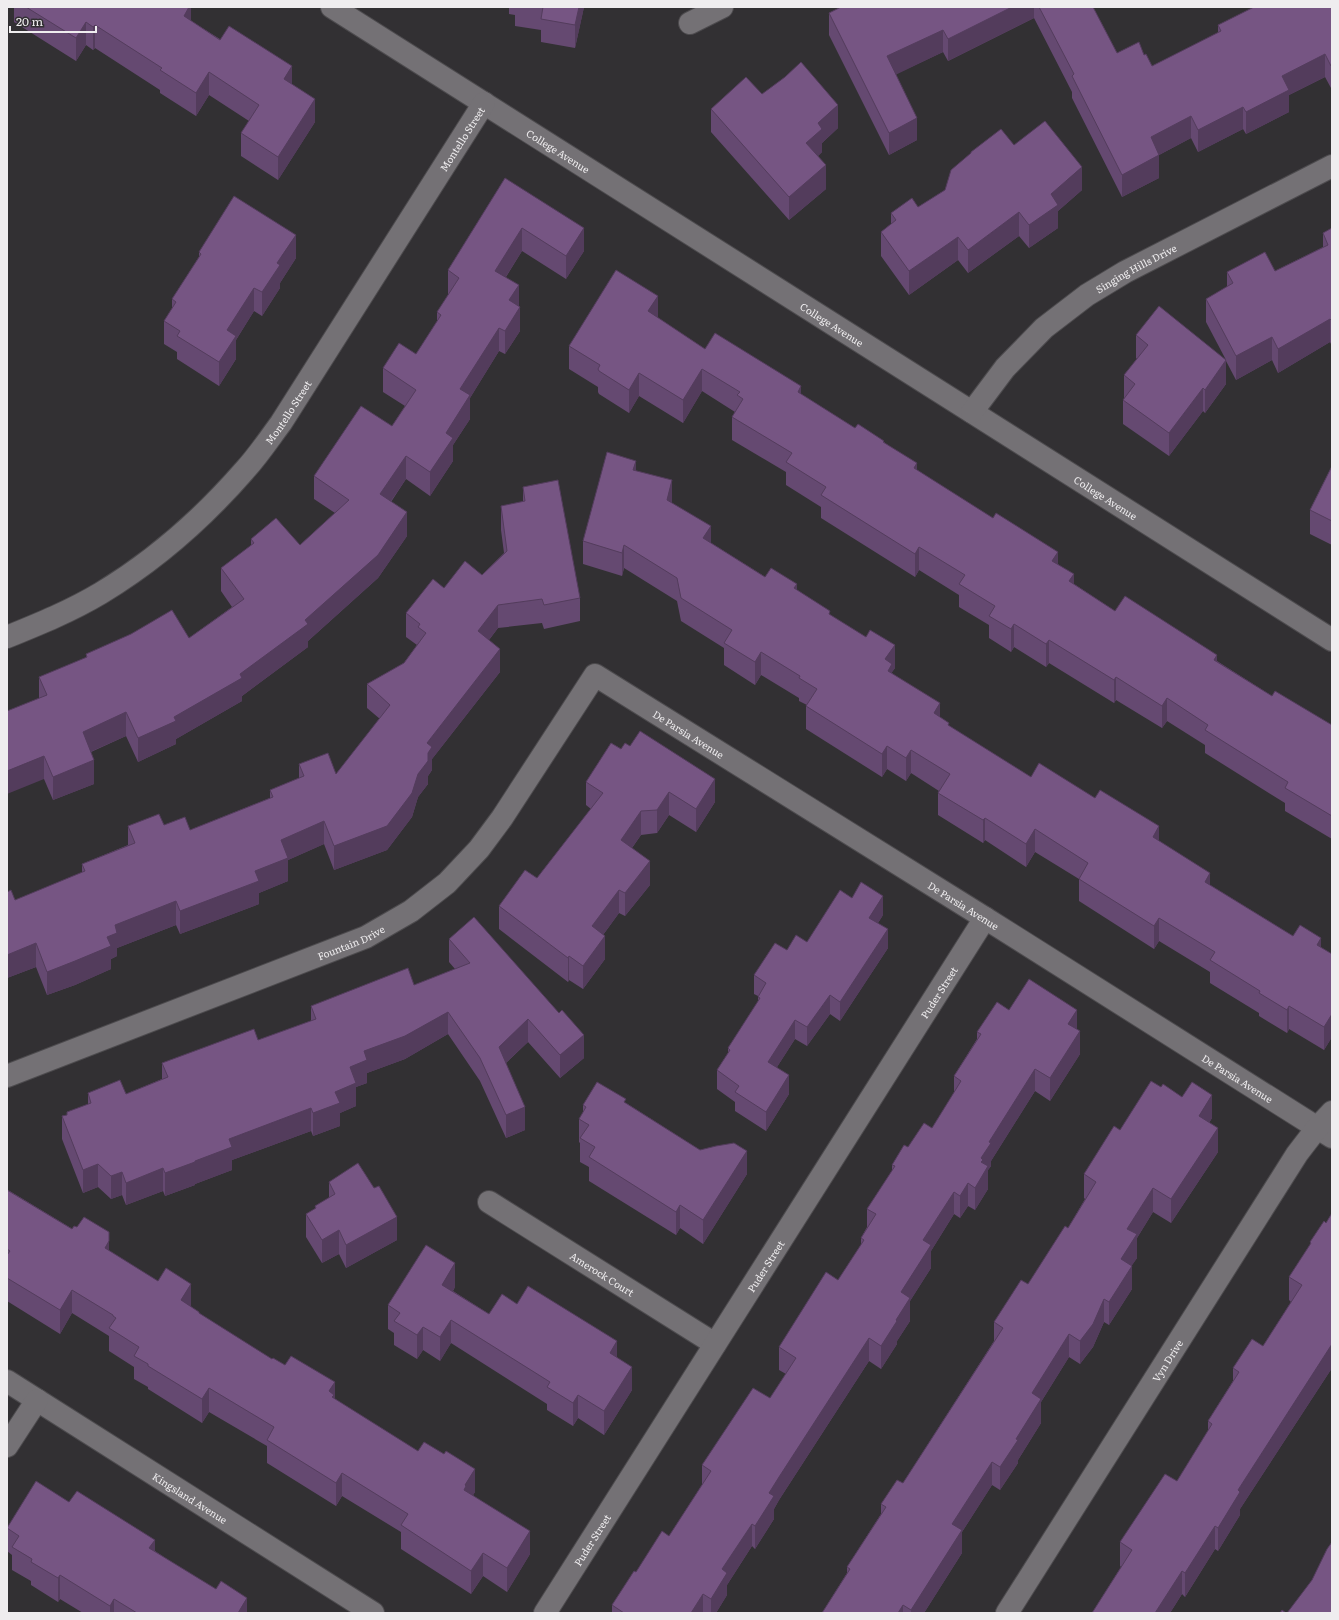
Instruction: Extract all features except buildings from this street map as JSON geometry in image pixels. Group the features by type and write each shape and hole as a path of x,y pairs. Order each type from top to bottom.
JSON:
{"street":[{"name":"College Avenue","path":"332,7 1332,640"},
{"path":"690,23 722,7"},
{"name":"Montello Street","path":"7,637 47,621 100,593 150,560 196,521 245,471 281,423 484,103"},
{"name":"Singing Hills Drive","path":"972,412 1005,368 1016,356 1044,328 1087,295 1125,272 1332,166"},
{"name":"De Parsia Avenue","path":"595,675 1325,1132"},
{"name":"Fountain Drive","path":"7,1076 366,937 411,911 447,882 479,850 502,818 595,675"},
{"name":"Puder Street","path":"545,1613 985,918"},
{"name":"Vyn Drive","path":"1007,1613 1293,1161 1325,1132 1332,1112"},
{"name":"Amerock Court","path":"489,1202 715,1344"},
{"name":"Kingsland Avenue","path":"7,1381 373,1613"},
{"path":"7,1446 37,1400"}]}
